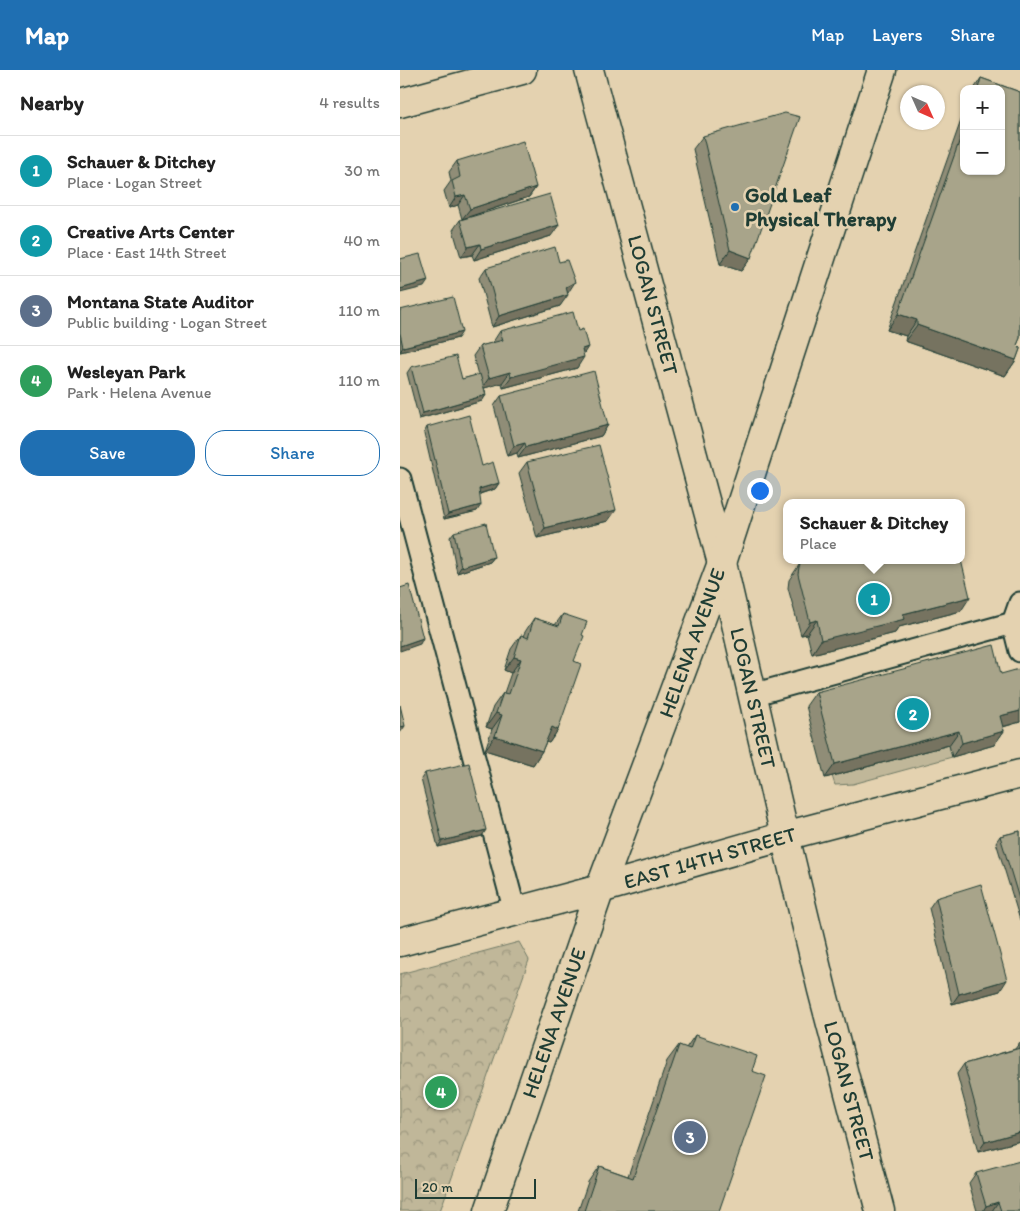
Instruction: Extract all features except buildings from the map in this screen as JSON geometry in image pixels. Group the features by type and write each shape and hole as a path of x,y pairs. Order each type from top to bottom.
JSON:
{"street":[{"path":"400,103 522,70"},
{"name":"LOGAN STREET","path":"590,70 722,563 822,990 880,1211"},
{"name":"HELENA AVENUE","path":"489,1211 600,889 722,563 882,70"},
{"name":"EAST 14TH STREET","path":"400,942 600,889 785,836 1020,774"}],"lane":[{"path":"400,479 516,912"},
{"path":"1020,603 1013,624 1020,651"},
{"path":"752,695 1013,624"}],"green space":[{"path":"949,745 952,757 853,784 835,785 832,776"},
{"path":"519,942 529,960 440,1211 400,1211 400,974"}],"place":[{"name":"Gold Leaf Physical Therapy","path":"735,207"},
{"name":"Schauer & Ditchey","path":"874,599"},
{"name":"Creative Arts Center","path":"913,714"},
{"name":"Wesleyan Park","path":"441,1092"},
{"name":"Montana State Auditor","path":"690,1137"}]}
